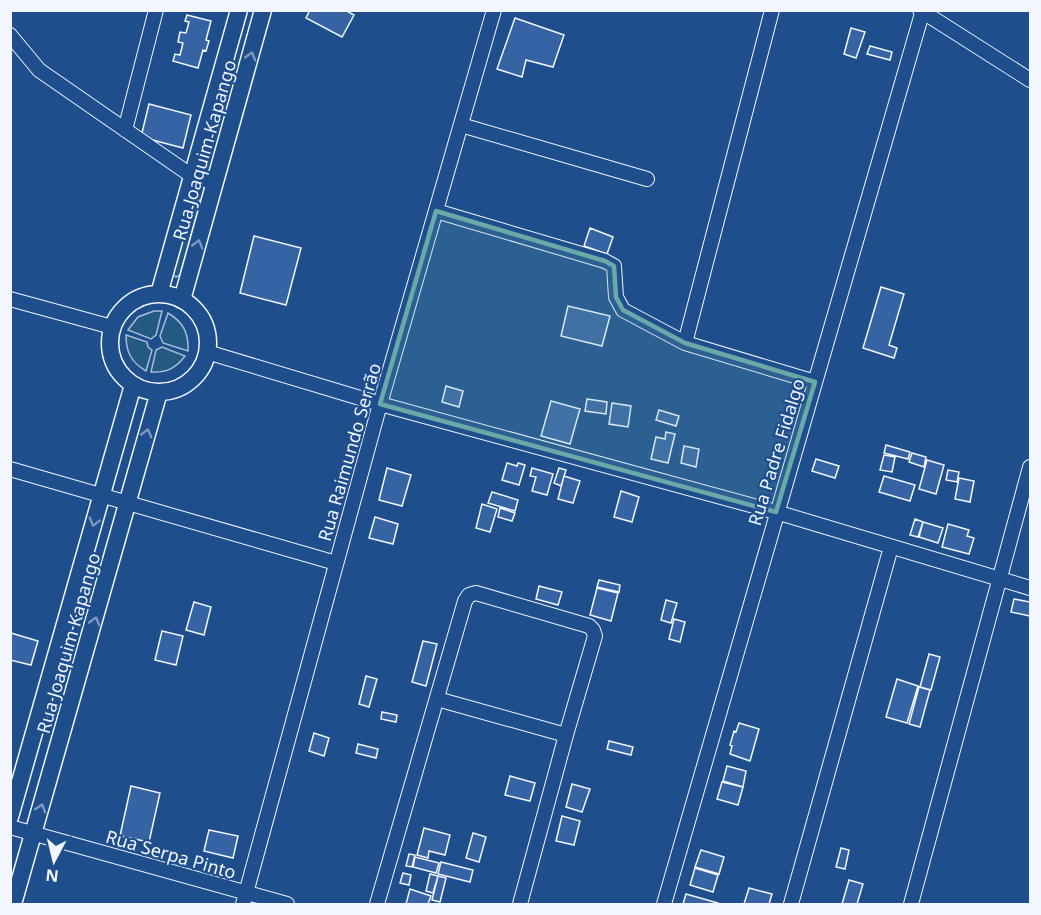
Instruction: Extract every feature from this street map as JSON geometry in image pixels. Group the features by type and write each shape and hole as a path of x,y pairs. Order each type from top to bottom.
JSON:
{"main road":[{"name":"Rua Joaquim Kapango","path":"182,300 263,10"},
{"name":"Rua Joaquim Kapango","path":"159,294 237,16"},
{"path":"237,16 258,28"},
{"path":"159,294 182,300 194,309 203,322 207,337 207,352 201,368 190,381 175,389 159,392 133,385 121,375 112,360 109,344 112,327 119,314 130,303 144,297 159,294"},
{"name":"Rua Joaquim Kapango","path":"10,817 133,385"},
{"name":"Rua Joaquim Kapango","path":"13,904 159,392"},
{"path":"55,657 82,665"}],"street":[{"path":"125,130 156,10"},
{"name":"Rua Raimundo Serrão","path":"244,899 380,404 494,10"},
{"path":"685,343 772,10"},
{"path":"922,11 1030,80"},
{"name":"Rua Padre Fidalgo","path":"664,904 922,11"},
{"path":"10,35 39,70 192,176 215,183"},
{"path":"461,125 647,179"},
{"path":"436,211 605,261 614,266 616,297 623,310 685,343 815,382"},
{"path":"10,299 112,327"},
{"path":"207,352 380,404 776,512 1030,588"},
{"path":"911,904 1030,467"},
{"path":"10,469 336,563"},
{"path":"791,904 891,547"},
{"path":"377,904 465,601 469,595 476,593 589,626 595,636 520,904"},
{"path":"437,699 566,735"},
{"name":"Rua Serpa Pinto","path":"10,827 244,899 287,904"}],"highlighted area":[{"path":"436,211 605,261 614,266 616,297 623,310 685,343 815,382 776,512 380,404"}],"shaded area":[{"path":"195,199 200,203 180,275 176,277 172,274"},
{"path":"154,311 162,311 156,335 151,339 128,330 138,317"},
{"path":"168,313 178,320 184,329 188,351 163,343 160,336"},
{"path":"126,335 147,342 148,347 152,350 146,371 130,356"},
{"path":"162,347 185,356 171,369 151,372 156,350"}],"building":[{"path":"310,10 345,10 354,15 342,37 306,18"},
{"path":"187,15 211,21 206,40 209,41 206,51 203,50 198,68 173,61 175,54 180,55 183,43 178,42 180,32 186,33 189,22 185,21"},
{"path":"515,18 564,35 553,67 526,60 522,77 497,69"},
{"path":"851,28 865,32 856,58 844,54"},
{"path":"870,46 892,52 890,60 867,54"},
{"path":"149,104 191,115 183,148 141,137"},
{"path":"590,228 613,237 607,254 584,246"},
{"path":"254,236 301,248 286,305 240,293"},
{"path":"881,287 904,294 889,345 897,348 894,358 863,348"},
{"path":"568,306 610,316 602,346 561,336"},
{"path":"446,386 463,391 459,407 442,402"},
{"path":"587,399 607,402 606,414 585,411"},
{"path":"551,401 580,409 570,444 541,436"},
{"path":"612,403 631,406 628,427 609,424"},
{"path":"659,410 679,416 676,426 656,420"},
{"path":"666,432 675,434 668,463 651,459 656,437 665,439"},
{"path":"886,445 910,452 908,459 884,453"},
{"path":"684,446 699,449 696,467 681,463"},
{"path":"912,453 926,457 924,467 909,462"},
{"path":"884,455 895,457 892,472 880,470"},
{"path":"816,459 839,466 835,478 812,471"},
{"path":"927,460 944,465 936,494 919,489"},
{"path":"507,463 517,466 518,463 525,465 519,485 502,480"},
{"path":"387,468 411,475 402,506 379,500"},
{"path":"532,468 553,474 547,495 532,491 536,477 530,476"},
{"path":"559,468 566,470 561,486 554,483"},
{"path":"948,470 959,472 957,482 946,480"},
{"path":"564,476 580,481 573,503 558,499"},
{"path":"884,476 915,485 910,501 879,492"},
{"path":"959,478 974,481 970,502 955,499"},
{"path":"621,491 639,497 632,522 614,517"},
{"path":"492,492 518,500 515,511 488,503"},
{"path":"482,504 497,509 490,532 476,528"},
{"path":"500,508 515,513 512,521 498,517"},
{"path":"375,517 398,524 393,544 369,538"},
{"path":"915,519 923,522 918,537 910,535"},
{"path":"923,522 943,528 938,543 919,537"},
{"path":"948,524 969,530 967,536 974,538 969,554 942,547"},
{"path":"599,580 620,585 619,592 597,587"},
{"path":"539,586 562,592 558,605 536,599"},
{"path":"597,588 618,593 611,621 590,615"},
{"path":"1014,599 1030,602 1030,616 1011,612"},
{"path":"666,600 677,603 671,623 661,620"},
{"path":"194,602 211,607 204,635 186,630"},
{"path":"674,619 685,622 680,642 669,639"},
{"path":"162,631 183,636 176,665 155,660"},
{"path":"11,633 38,641 31,665 10,660"},
{"path":"423,641 437,644 426,686 412,682"},
{"path":"929,654 940,657 931,690 920,687"},
{"path":"366,676 377,679 369,707 359,704"},
{"path":"897,679 918,686 907,723 886,717"},
{"path":"919,687 930,690 920,727 909,724"},
{"path":"382,712 397,715 396,722 381,719"},
{"path":"739,723 759,729 750,761 730,754 734,731 736,732"},
{"path":"314,733 329,738 324,756 309,751"},
{"path":"609,741 633,747 631,755 607,749"},
{"path":"358,744 378,749 376,758 356,753"},
{"path":"727,766 746,771 743,787 723,781"},
{"path":"510,776 535,783 530,801 505,795"},
{"path":"722,782 743,787 738,805 717,799"},
{"path":"572,784 590,789 582,812 566,807"},
{"path":"131,786 160,793 149,842 120,836"},
{"path":"562,816 580,821 574,845 556,841"},
{"path":"424,828 450,835 445,855 429,851 428,858 417,855"},
{"path":"209,830 238,836 233,858 204,851"},
{"path":"473,833 486,837 479,862 466,858"},
{"path":"841,848 849,850 845,869 836,867"},
{"path":"701,850 724,857 719,874 695,867"},
{"path":"409,854 415,855 412,867 406,866"},
{"path":"415,857 439,863 436,873 413,867"},
{"path":"441,862 473,870 470,882 438,874"},
{"path":"695,868 718,875 713,892 690,885"},
{"path":"403,873 411,875 409,885 400,883"},
{"path":"430,874 438,876 433,893 426,891"},
{"path":"438,876 446,878 440,902 432,900"},
{"path":"849,880 863,884 857,904 842,904"},
{"path":"749,888 772,894 769,904 744,904"},
{"path":"410,889 431,896 428,904 406,904"},
{"path":"686,894 718,903 718,904 683,904"}]}
